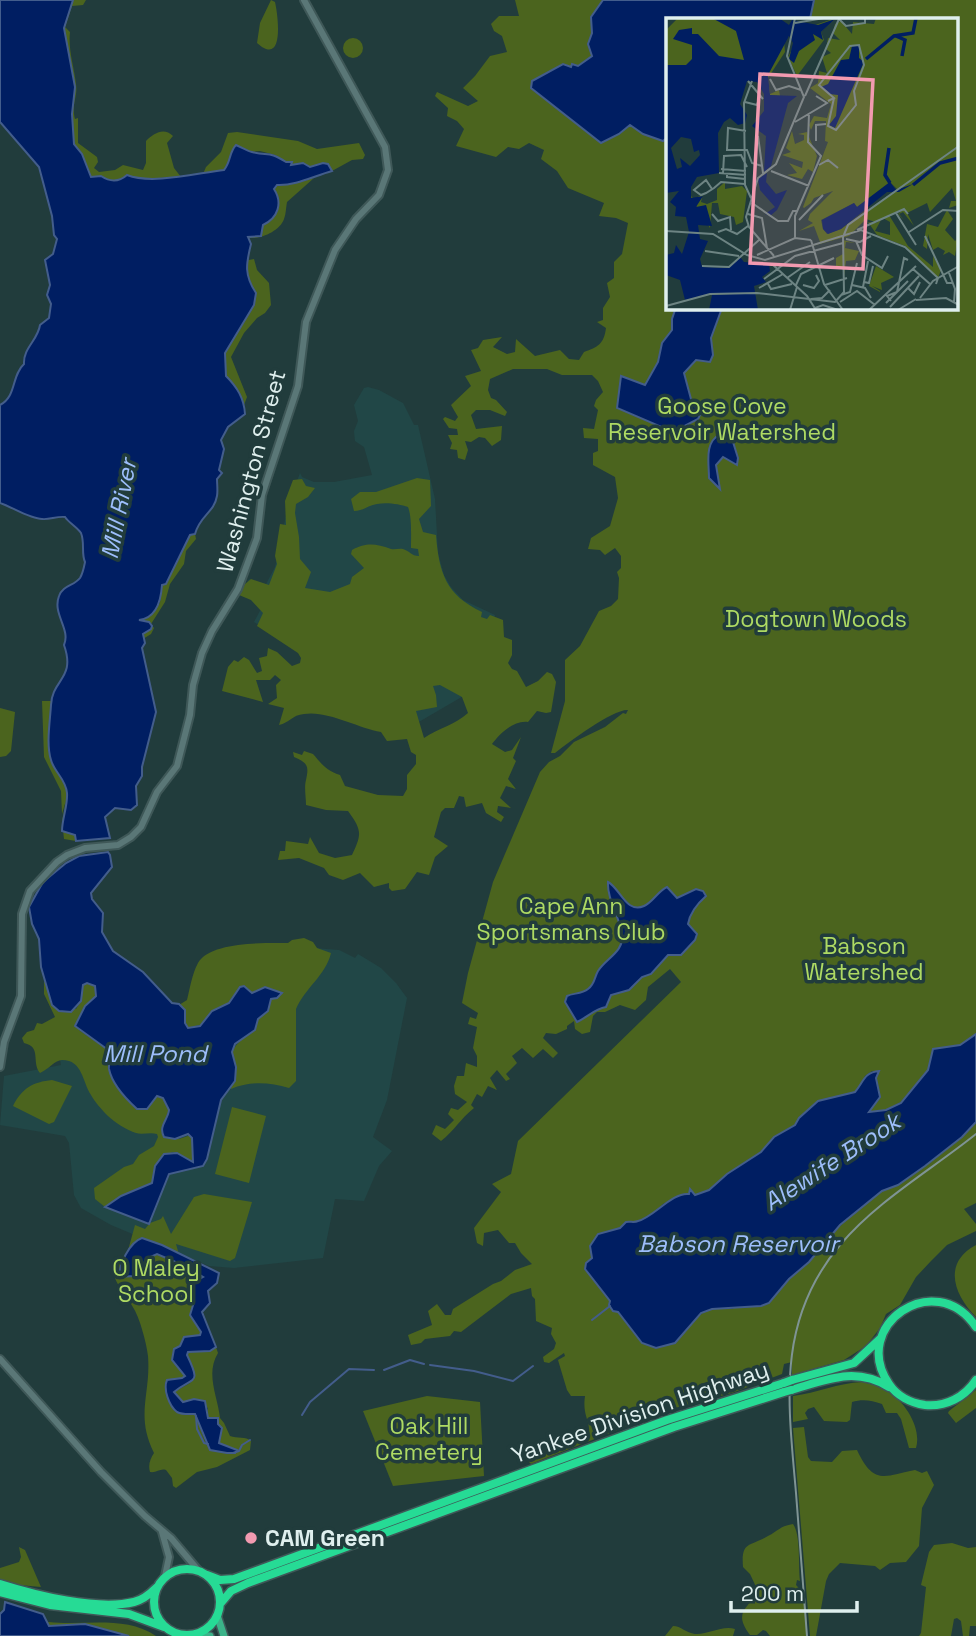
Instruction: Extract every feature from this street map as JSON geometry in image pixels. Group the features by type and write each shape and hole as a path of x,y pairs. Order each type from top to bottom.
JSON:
{"highway":[{"name":"Yankee Division Highway","path":"202,1573 224,1580 238,1578 855,1363 881,1337 887,1324 902,1310 923,1302 947,1304 963,1312 974,1324"},
{"path":"881,1337 881,1370 893,1390"},
{"name":"Yankee Division Highway","path":"788,1386 856,1375 874,1379 910,1401 935,1405 961,1396 976,1380"},
{"name":"Yankee Division Highway","path":"220,1604 227,1594 239,1587 523,1477"},
{"path":"0,1584 58,1599 104,1603 134,1602 156,1588 165,1576 184,1569 202,1573 216,1586 220,1604 217,1615 204,1630 178,1634 129,1614 50,1605 0,1592"},
{"path":"156,1588 154,1609 166,1628"}],"main road":[{"name":"Washington Street","path":"0,1067 4,1042 22,987 20,946 25,902 35,885 66,855 85,848 118,845 131,837 141,827 157,792 177,766 202,653 238,589 257,538 262,495 298,386 306,321 335,250 361,213 379,195 387,179 385,147 304,0"},
{"path":"0,1359 101,1472 171,1538 202,1573"},
{"path":"161,1530 169,1557 165,1576"},
{"path":"217,1615 224,1636"},
{"path":"191,1634 209,1636"}],"shaded area":[{"path":"368,387 403,403 414,425 418,425 435,499 438,553 444,575 463,600 495,615 496,677 417,723 254,622 262,607 241,594 249,579 265,586 275,567 288,506 300,473 302,477 314,482 334,482 372,475 364,447 355,441 354,431 358,421 354,405 364,388"},
{"path":"314,948 339,950 355,958 358,954 381,968 407,998 387,1100 373,1137 392,1151 379,1166 364,1201 335,1199 323,1258 234,1268 209,1266 111,1225 81,1208 74,1195 69,1143 65,1136 0,1125 4,1076 61,1065 56,1035 153,1054"}],"green space":[{"path":"27,0 86,0 83,5 72,6 65,27 70,32 70,52 76,84 74,109 75,119 78,118 78,143 97,157 98,162 94,168 99,172 115,170 123,165 143,170 146,163 146,141 156,134 166,132 173,136 167,143 174,168 181,177 137,179 128,175 118,181 101,176 92,179 13,19"},
{"path":"271,0 275,2 278,37 272,49 266,49 257,43 260,23"},
{"name":"Dogtown Woods","path":"515,0 976,0 976,1034 960,1045 933,1049 928,1070 901,1102 886,1110 869,1112 878,1101 877,1073 872,1071 865,1076 858,1091 831,1099 773,1140 762,1152 726,1176 712,1190 697,1195 679,1196 663,1204 650,1217 627,1222 620,1228 607,1232 588,1272 610,1301 611,1308 618,1312 644,1344 656,1348 675,1343 704,1312 711,1309 732,1309 789,1279 849,1217 882,1191 895,1186 928,1164 976,1122 976,1203 964,1209 976,1224 976,1231 947,1245 916,1277 900,1305 886,1314 880,1328 866,1346 844,1360 792,1375 792,1362 784,1364 782,1374 732,1393 667,1410 531,1464 527,1450 538,1452 555,1444 589,1437 589,1431 585,1396 571,1396 567,1390 558,1360 565,1356 564,1353 549,1363 544,1362 543,1357 554,1349 556,1343 551,1334 552,1328 536,1321 535,1299 531,1288 511,1294 461,1332 454,1331 450,1336 425,1339 421,1343 411,1345 408,1335 432,1325 428,1311 437,1304 445,1315 451,1315 453,1309 515,1270 532,1264 515,1243 509,1243 498,1230 484,1233 483,1246 477,1243 474,1228 501,1192 492,1184 511,1174 518,1141 681,982 670,969 648,987 646,1000 635,1010 620,1005 605,1012 597,1012 593,1016 590,1032 582,1034 575,1029 574,1021 567,1029 556,1034 546,1033 543,1038 558,1053 553,1058 543,1049 533,1058 522,1048 512,1056 517,1063 506,1074 510,1079 506,1081 497,1070 490,1078 497,1090 488,1086 482,1097 477,1094 471,1105 474,1108 441,1141 432,1134 436,1125 445,1129 454,1120 448,1114 451,1108 458,1110 467,1102 455,1094 454,1086 457,1076 464,1076 466,1063 477,1067 477,1056 473,1048 477,1027 468,1024 470,1017 476,1019 478,1013 462,1003 468,973 493,882 540,772 574,742 605,727 628,710 602,720 555,753 551,753 565,701 565,660 580,646 599,611 611,606 618,599 617,572 621,568 621,556 615,548 605,555 600,550 588,549 591,538 610,526 618,498 615,477 593,465 593,453 598,451 598,439 584,438 583,428 594,429 598,410 594,406 603,392 598,381 592,375 562,375 547,369 513,369 490,379 488,390 491,398 507,412 505,416 490,410 476,410 471,415 476,429 502,426 501,440 492,446 485,438 465,441 468,450 465,460 458,458 457,450 450,449 452,443 448,435 458,435 457,429 449,428 443,419 445,417 455,421 458,417 451,405 471,386 465,376 481,371 471,350 478,348 483,340 502,337 493,347 507,354 515,352 516,339 535,356 560,350 569,359 579,360 584,352 600,344 606,328 597,322 603,320 603,308 610,297 607,283 614,278 614,262 622,254 628,223 599,216 604,203 568,188 557,171 541,159 544,150 529,143 519,149 508,147 496,157 456,146 464,129 457,121 447,116 448,108 435,96 437,92 468,106 478,101 463,88 490,56 507,52 502,36 494,31 491,24 499,16 519,16"},
{"path":"353,38 360,41 363,48 360,55 353,58 346,55 343,48 346,41"},
{"path":"228,133 298,141 317,149 359,143 365,155 363,159 352,160 332,171 328,164 309,167 290,165 275,155 260,151 250,152 238,146 223,172 203,174 206,167 221,152"},
{"path":"314,178 287,202 285,217 279,227 259,237 250,238 246,235 278,211 278,196 272,184 288,184"},
{"path":"249,257 249,260 254,259 257,270 269,283 271,305 244,333 231,357 247,397 244,405 234,384 224,374 223,354 256,293 248,276"},
{"path":"417,478 430,480 431,506 419,519 423,532 436,535 442,572 452,590 482,612 481,617 487,619 490,615 503,620 504,637 512,640 512,655 508,663 517,671 526,687 547,672 552,674 556,682 551,712 537,711 528,722 508,728 492,744 505,752 512,750 521,737 513,758 516,761 508,779 516,789 506,786 500,798 511,808 498,806 497,812 504,817 501,822 486,813 482,803 466,807 464,797 459,796 454,808 445,808 441,812 434,837 448,846 435,857 429,875 417,872 405,889 392,891 389,883 374,887 360,873 343,880 329,875 324,868 299,858 278,860 280,851 285,851 286,841 308,844 310,837 319,853 335,858 352,855 359,837 356,823 348,811 326,810 306,805 307,768 305,763 294,757 293,752 313,754 327,769 340,775 345,786 378,795 403,796 407,789 407,775 416,764 416,755 411,752 407,739 387,741 381,732 313,713 293,717 279,725 284,708 268,704 277,698 276,685 281,680 275,675 270,680 256,680 263,702 222,691 228,667 234,660 238,662 244,657 257,673 262,671 259,658 267,656 268,648 277,652 292,666 300,663 298,653 257,626 263,613 251,600 239,595 251,579 269,585 277,564 275,556 280,524 286,525 285,501 293,480 302,479 306,486 315,488 308,497 296,504 295,513 300,559 311,572 305,588 330,592 350,584 352,577 364,568 351,554 352,550 362,546 403,549 419,556 418,549 411,548 408,507 381,503 354,511 351,499 360,492 376,492","holes":["440,685 462,697 468,713 424,738 416,711 437,707 433,686"]},
{"path":"195,534 196,539 186,551 184,564 170,584 165,602 151,624 154,628 151,634 143,639 137,620 160,603 161,584 189,535"},
{"path":"72,648 62,751 76,841 64,839 62,821 66,800 62,814 61,791 44,757 42,701 51,701 68,677"},
{"path":"0,708 15,712 11,751 0,757"},
{"path":"304,938 313,942 317,948 331,953 325,968 296,1009 296,1081 289,1088 260,1083 231,1089 235,1065 232,1052 266,1013 271,999 277,998 276,992 265,987 252,993 248,989 212,1011 203,1024 188,1028 179,1005 187,1000 196,967 204,956 226,947 288,943"},
{"path":"44,981 52,1005 76,1009 81,1001 83,985 86,983 95,986 96,996 79,1030 111,1052 109,1063 115,1082 137,1109 150,1105 157,1096 163,1098 169,1110 163,1127 179,1139 191,1135 193,1162 172,1152 153,1173 152,1183 121,1196 105,1207 95,1199 94,1188 124,1167 133,1164 139,1155 154,1146 158,1137 152,1133 132,1132 111,1118 93,1098 78,1068 69,1061 59,1060 40,1073 37,1069 35,1051 24,1043 22,1038 27,1032 34,1030 37,1023 42,1024 55,1017 44,994"},
{"path":"52,1080 72,1086 54,1122 49,1124 13,1106 29,1087"},
{"path":"232,1107 266,1116 249,1183 215,1174"},
{"name":"O Maley School","path":"204,1194 252,1202 235,1258 230,1261 176,1244 182,1265 203,1278 189,1296 194,1302 190,1315 201,1332 200,1336 185,1340 176,1350 172,1360 185,1376 166,1392 176,1409 195,1414 206,1444 224,1446 218,1443 222,1432 206,1416 208,1408 194,1399 182,1403 174,1392 190,1383 194,1370 186,1355 188,1352 210,1351 216,1347 218,1353 212,1377 220,1418 230,1436 251,1441 250,1450 217,1467 197,1472 176,1488 166,1470 150,1472 154,1453 145,1427 147,1351 136,1313 118,1284 112,1266 127,1254 135,1225 145,1229 163,1216 171,1234 194,1197"},
{"path":"976,1245 976,1317 957,1289 955,1270 965,1252"},
{"path":"862,1382 885,1389 900,1402 911,1416 917,1432 916,1448 909,1448 897,1413 886,1413 882,1404 874,1402 852,1402 850,1420 847,1422 824,1421 814,1407 805,1413 808,1419 793,1422 793,1396"},
{"path":"976,1390 976,1408 956,1423 949,1411"},
{"name":"Oak Hill Cemetery","path":"427,1396 480,1402 484,1476 393,1486 363,1411"},
{"path":"804,1427 808,1457 811,1461 832,1462 842,1451 857,1450 875,1474 888,1476 915,1470 922,1473 927,1471 934,1485 922,1508 919,1546 906,1562 890,1563 880,1570 875,1566 840,1563 829,1574 816,1636 810,1636 793,1428"},
{"path":"793,1524 799,1551 800,1581 797,1580 796,1585 804,1602 807,1636 770,1636 763,1630 757,1635 750,1635 742,1616 758,1591 750,1574 743,1567 743,1553 751,1544"},
{"path":"952,1543 968,1548 976,1547 976,1626 970,1626 969,1636 963,1636 961,1621 957,1618 954,1619 951,1636 919,1636 926,1587 921,1585 929,1552 934,1545"},
{"path":"19,1547 25,1550 41,1587 19,1585 0,1579 0,1568 19,1562"},
{"path":"5,1606 24,1608 46,1621 118,1623 156,1636 0,1636 1,1615"},
{"path":"673,1626 695,1634 725,1628 735,1629 733,1636 665,1636"}],"water":[{"path":"0,0 73,0 64,28 75,87 72,114 74,144 82,154 91,177 101,176 114,180 127,175 162,179 224,170 236,145 292,162 291,165 303,163 310,167 328,164 332,171 298,182 277,185 274,189 278,210 263,225 261,236 248,237 251,244 247,269 249,281 256,293 254,305 225,353 226,376 239,393 245,414 228,427 221,440 224,449 219,470 222,473 217,479 217,494 213,506 200,522 195,534 190,535 166,584 162,585 154,612 139,620 149,622 152,626 143,634 145,643 142,648 156,712 142,776 136,786 137,805 131,810 115,808 105,817 110,838 76,841 75,835 62,831 67,793 53,764 49,747 52,696 67,665 64,645 66,639 57,603 61,592 78,581 83,572 85,562 81,533 65,517 37,518 0,503 0,405 12,391 40,325 49,318 51,304 47,295 50,285 45,260 53,254 57,239 39,167 0,122"},
{"path":"603,0 814,0 810,18 666,18 666,139 663,141 643,134 630,125 601,143 531,88 532,81 563,64 578,66 592,56 588,44 592,33 591,17"},
{"path":"675,310 721,310 711,338 713,355 710,362 696,360 684,373 691,399 700,415 698,419 673,432 617,408 621,376 645,385 658,362 662,343 672,330"},
{"path":"720,434 733,442 738,458 737,465 723,457 716,465 720,489 709,478 708,459 709,448"},
{"name":"Mill Pond","path":"108,852 112,867 91,893 92,899 103,913 102,932 113,951 143,972 172,1003 179,1004 185,1010 185,1023 188,1028 200,1026 212,1011 229,1003 240,987 244,986 252,993 265,987 282,993 271,999 268,1011 258,1019 255,1030 235,1044 232,1052 236,1067 235,1081 221,1100 203,1166 169,1174 149,1224 105,1207 121,1196 152,1183 155,1166 164,1154 177,1153 193,1162 192,1138 188,1134 175,1139 164,1137 163,1126 169,1110 163,1098 157,1096 147,1109 137,1109 113,1080 109,1069 111,1052 75,1026 85,1006 96,996 95,986 87,983 83,985 81,1001 71,1012 59,1011 52,1005 41,967 39,939 32,924 29,907 43,882 66,863 79,856"},
{"path":"608,882 628,904 638,908 667,887 677,898 696,889 703,891 706,896 694,908 688,924 697,934 695,940 681,955 668,955 651,974 642,977 629,990 611,995 606,1007 577,1022 565,1002 567,996 583,992 590,987 601,966 622,941"},
{"name":"Babson Reservoir","path":"976,1034 976,1122 962,1137 925,1166 898,1185 882,1191 840,1225 769,1303 761,1306 712,1309 701,1313 675,1343 656,1348 642,1343 618,1312 613,1311 609,1305 610,1301 585,1269 586,1263 592,1258 590,1246 598,1234 620,1228 626,1222 644,1219 676,1197 689,1194 690,1189 695,1195 709,1190 727,1174 761,1152 774,1137 795,1125 818,1101 855,1092 870,1073 879,1071 876,1078 880,1097 869,1112 886,1110 901,1103 928,1070 933,1049 960,1045"},
{"path":"142,1238 219,1273 217,1283 208,1291 210,1303 202,1312 216,1347 210,1351 188,1352 194,1372 193,1379 174,1392 183,1402 194,1399 205,1401 208,1418 218,1418 218,1424 222,1428 219,1443 237,1450 235,1453 210,1450 195,1414 177,1412 171,1406 166,1392 167,1380 185,1376 172,1360 174,1349 180,1346 184,1337 200,1335 201,1332 190,1315 194,1302 187,1290 190,1284 203,1277 157,1254 150,1257 133,1276 120,1277 126,1254 133,1244"},
{"path":"5,1602 43,1614 49,1626 85,1624 129,1636 0,1636 0,1614 4,1610"}],"waterway":[{"name":"Alewife Brook","path":"592,1320 610,1306"},
{"name":"Mill River","path":"384,1370 410,1360 424,1364"},
{"name":"Mill River","path":"430,1365 474,1371 513,1381 533,1366"},
{"name":"Mill River","path":"302,1415 310,1402 349,1369 374,1370"},
{"name":"Mill River","path":"196,1416 197,1429 204,1443 208,1444"},
{"name":"Mill River","path":"233,1453 250,1440"}],"railway":[{"path":"807,1636 790,1394 791,1363 805,1303 819,1274 855,1229 887,1200 976,1134"}],"place":[{"name":"CAM Green","path":"251,1538"}],"park label":[{"name":"Goose Cove Reservoir Watershed","path":"722,419"},
{"name":"Cape Ann Sportsmans Club","path":"571,919"},
{"name":"Babson Watershed","path":"864,959"}]}
